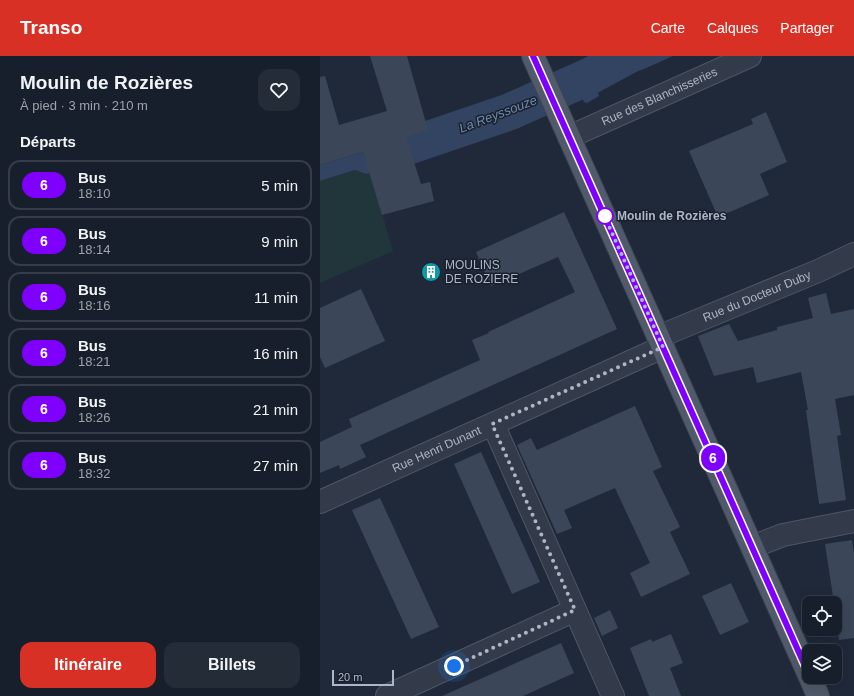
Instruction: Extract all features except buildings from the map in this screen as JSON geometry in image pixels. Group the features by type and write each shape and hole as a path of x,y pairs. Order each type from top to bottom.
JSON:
{"main road":[{"path":"536,62 752,547 812,687"}],"street":[{"name":"Rue des Blanchisseries","path":"566,130 750,56"},
{"name":"Rue du Docteur Duby","path":"661,342 854,254"},
{"name":"Rue Henri Dunant","path":"320,502 492,424 661,342"},
{"path":"492,424 612,696"},
{"path":"752,547 783,535 854,522"},
{"path":"387,696 575,610"}],"green space":[{"path":"356,170 366,174 370,173 393,251 320,283 320,181"}],"water":[{"path":"608,56 673,56 644,69 596,86 599,96 587,103 584,102 571,73"},
{"path":"514,99 523,120 420,149 422,157 414,160 406,137 428,130 427,128"},
{"path":"363,152 370,173 366,174 355,170 320,181 320,165"}],"waterway":[{"name":"La Reyssouze","path":"409,146 509,112 590,76 627,56"}],"bus line":[{"name":"6","path":"533,56 802,659"}],"place":[{"name":"Moulin de Rozières","path":"605,216"},
{"name":"MOULINS DE ROZIERE","path":"431,272"}],"route":[{"path":"454,666 575,610 492,424 663,347 604,215 605,216"}]}
